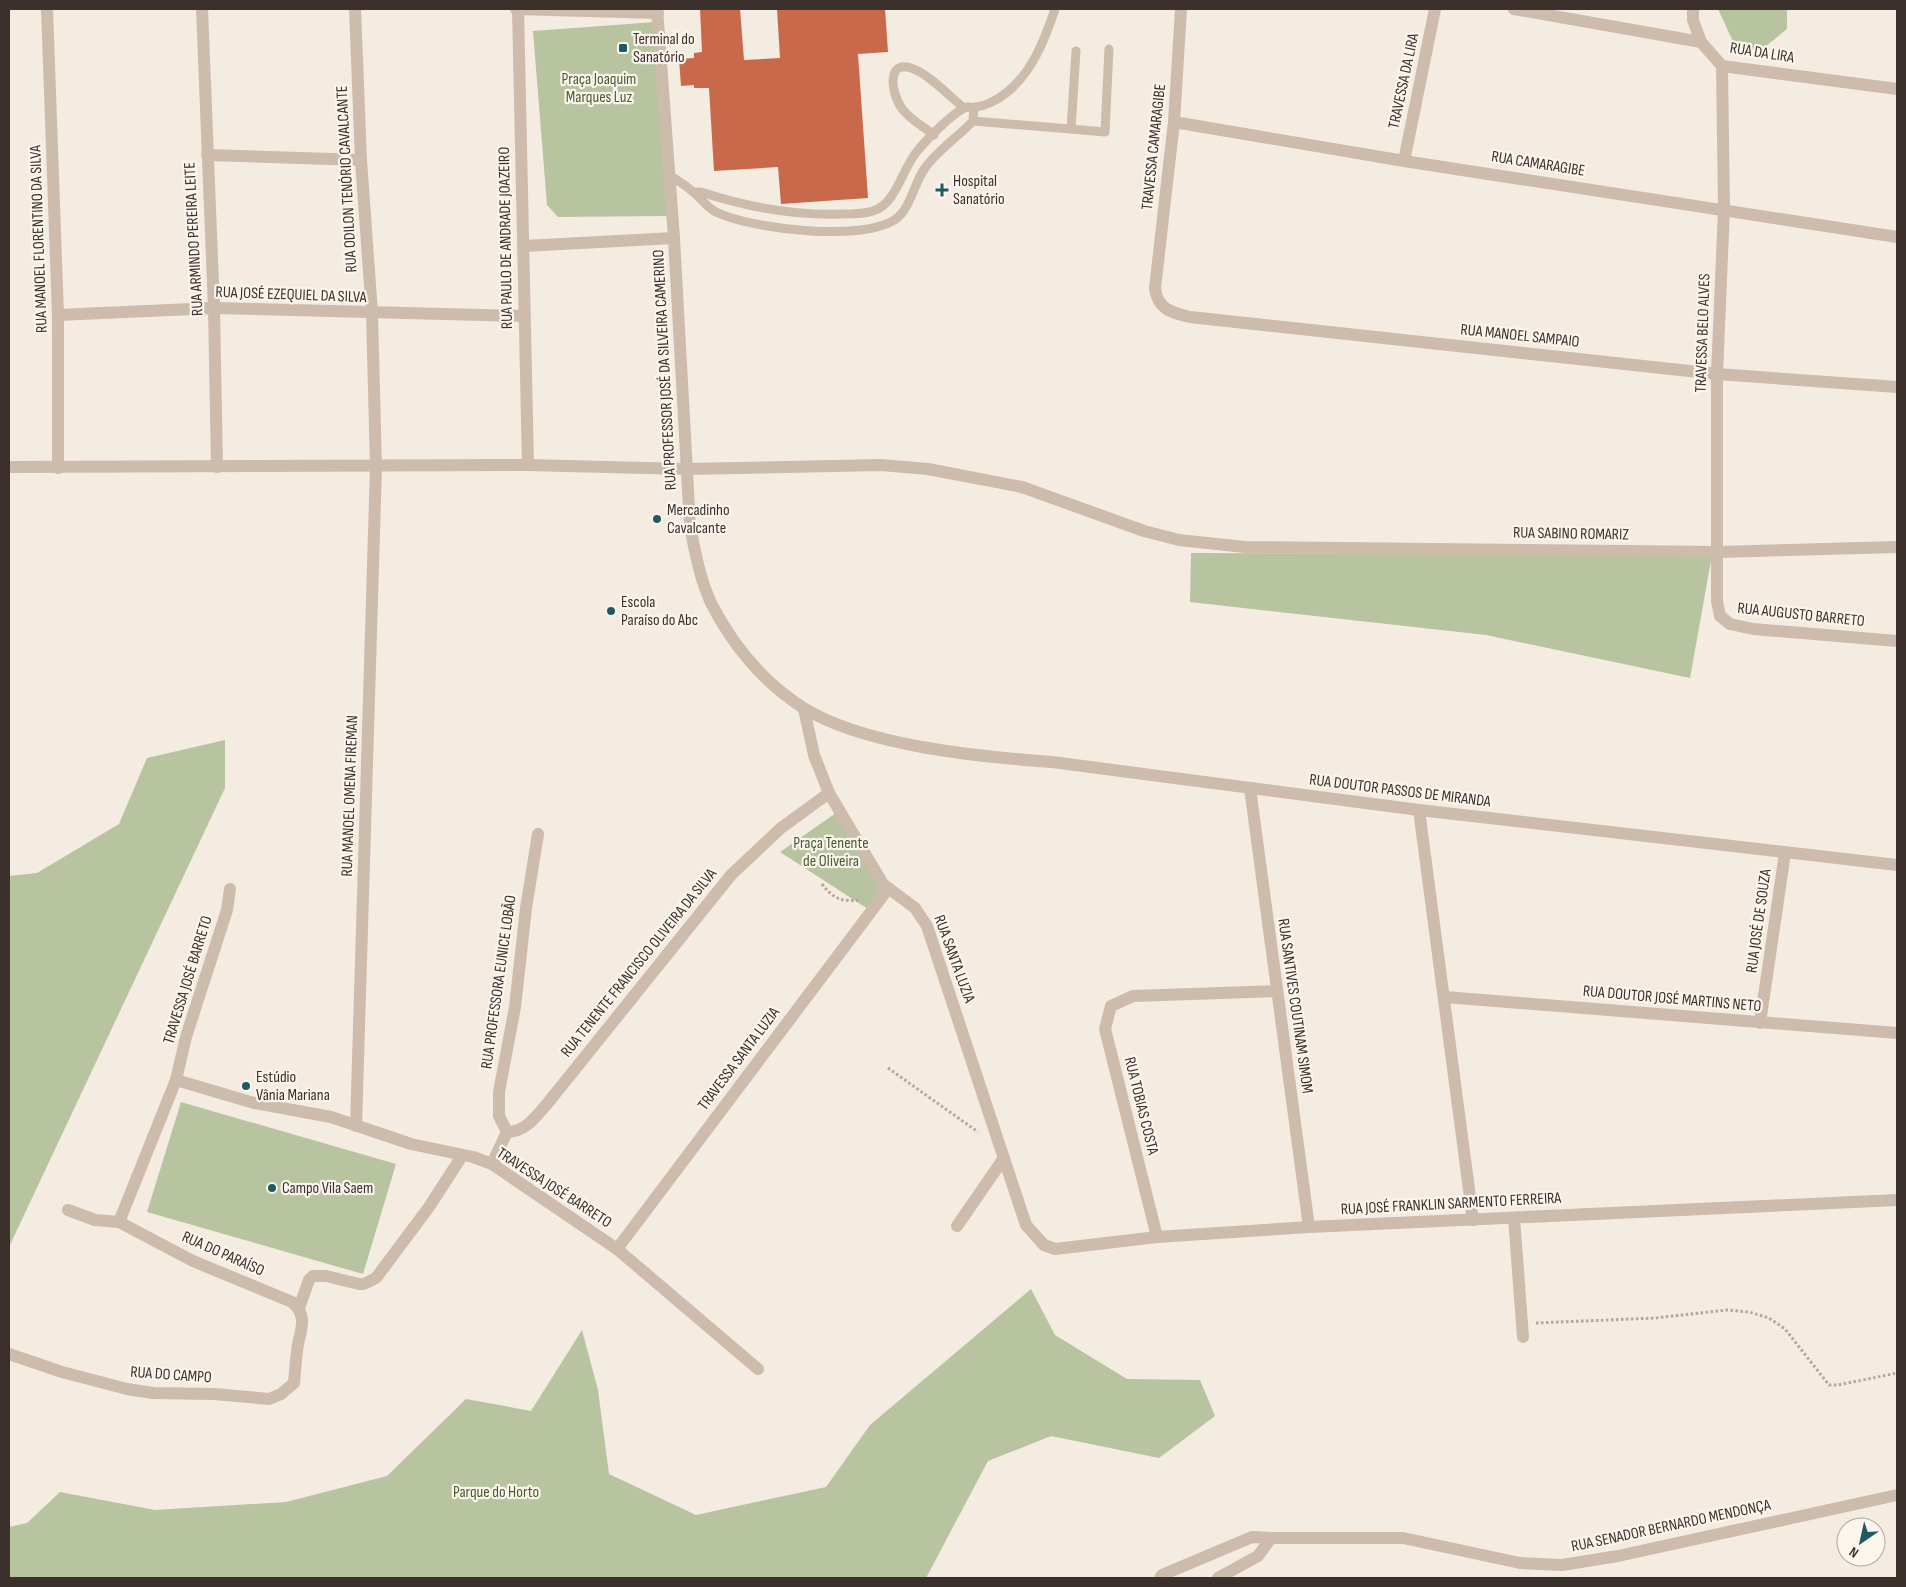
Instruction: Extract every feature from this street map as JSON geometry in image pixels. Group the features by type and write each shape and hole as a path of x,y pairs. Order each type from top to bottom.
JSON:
{"street":[{"name":"RUA MANOEL FLORENTINO DA SILVA","path":"47,9 58,315 58,468"},
{"name":"RUA ARMINDO PEREIRA LEITE","path":"202,9 214,308 217,467"},
{"name":"RUA ODILON TENÓRIO CAVALCANTE","path":"355,9 361,160 372,314 376,467"},
{"path":"517,9 658,11"},
{"name":"RUA PAULO DE ANDRADE JOAZEIRO","path":"517,9 528,466"},
{"name":"TRAVESSA CAMARAGIBE","path":"1155,288 1174,122 1181,9"},
{"name":"TRAVESSA DA LIRA","path":"1404,160 1435,9"},
{"path":"1514,9 1701,42 1693,20 1693,9"},
{"name":"RUA PROFESSOR JOSÉ DA SILVEIRA CAMERINO","path":"658,11 674,238 690,526 698,568 712,603 760,674 804,709 857,731 901,742"},
{"name":"RUA DA LIRA","path":"1701,42 1722,66 1897,89"},
{"name":"TRAVESSA BELO ALVES","path":"1717,601 1719,552 1717,374 1724,209 1722,66"},
{"name":"RUA CAMARAGIBE","path":"1174,122 1897,237"},
{"path":"207,155 361,160"},
{"path":"524,246 674,238"},
{"name":"RUA MANOEL SAMPAIO","path":"1155,288 1156,297 1160,305 1170,312 1190,318 1717,374 1897,387"},
{"name":"RUA JOSÉ EZEQUIEL DA SILVA","path":"58,315 214,308 372,314 524,316"},
{"name":"RUA SABINO ROMARIZ","path":"9,467 528,466 686,469 881,465 928,469 1022,487 1144,531 1179,540 1245,547 1719,552 1897,547"},
{"name":"RUA MANOEL OMENA FIREMAN","path":"356,1126 376,467"},
{"name":"RUA AUGUSTO BARRETO","path":"1717,601 1720,616 1730,624 1754,629 1897,642"},
{"name":"RUA SANTA LUZIA","path":"804,709 814,755 829,793 885,894 915,908 928,926 1023,1217"},
{"name":"RUA DOUTOR PASSOS DE MIRANDA","path":"901,742 969,754 1052,762 1419,810 1897,865"},
{"name":"RUA SANTIVES COUTINAM SIMOM","path":"1250,788 1309,1227"},
{"name":"RUA TENENTE FRANCISCO OLIVEIRA DA SILVA","path":"508,1132 515,1132 529,1124 548,1104 731,875 781,828 829,793"},
{"path":"1419,810 1473,1220"},
{"name":"RUA PROFESSORA EUNICE LOBÃO","path":"508,1132 499,1116 498,1092 515,1007 526,908 538,834"},
{"name":"RUA JOSÉ DE SOUZA","path":"1760,1023 1785,852"},
{"name":"TRAVESSA JOSÉ BARRETO","path":"119,1222 176,1080 202,984 227,910 230,889"},
{"name":"TRAVESSA SANTA LUZIA","path":"617,1249 885,894"},
{"name":"RUA TOBIAS COSTA","path":"1157,1237 1105,1029 1111,1006 1133,996 1276,990"},
{"name":"RUA DOUTOR JOSÉ MARTINS NETO","path":"1445,997 1897,1033"},
{"name":"TRAVESSA JOSÉ BARRETO","path":"176,1080 254,1103 331,1117 410,1144 473,1157 492,1164 617,1249 758,1369"},
{"path":"492,1164 508,1132"},
{"path":"957,1226 1003,1153"},
{"path":"299,1308 309,1280 313,1276 326,1276 359,1284 364,1284 376,1278 429,1207 462,1156"},
{"name":"RUA JOSÉ FRANKLIN SARMENTO FERREIRA","path":"1023,1217 1034,1237 1044,1245 1055,1249 1157,1237 1309,1227 1897,1200"},
{"name":"RUA DO PARAÍSO","path":"68,1210 95,1220 119,1222 193,1261 280,1296 299,1308"},
{"path":"1514,1218 1523,1337"},
{"name":"RUA DO CAMPO","path":"9,1354 62,1372 126,1389 176,1395 196,1394 269,1399 294,1384 303,1326 299,1308"},
{"name":"RUA SENADOR BERNARDO MENDONÇA","path":"1160,1578 1162,1575 1252,1536 1271,1538 1403,1538 1520,1563 1562,1564 1618,1556 1897,1495"},
{"path":"1218,1578 1258,1556 1271,1538"}],"lane":[{"path":"934,135 904,112 896,99 892,85 892,76 897,70 907,68 917,71 964,108 974,108 993,101 1007,93 1036,56 1055,9"},
{"path":"973,121 1105,132 1109,49"},
{"path":"1072,129 1076,51"},
{"path":"694,192 701,192 782,212 808,215 873,211 888,204 910,160 964,108"},
{"path":"668,174 694,192 716,212 781,228 808,231 862,230 879,227 902,214 917,180 930,160 973,121 974,108"}],"path":[{"path":"822,884 832,896 848,902 885,894"},
{"path":"888,1068 1003,1153"},
{"path":"1523,1324 1655,1318 1737,1310 1769,1318 1777,1322 1798,1343 1829,1385 1838,1385 1897,1373"}],"green space":[{"path":"1718,9 1787,9 1787,29 1761,50 1736,48"},
{"name":"Praça Joaquim Marques Luz","path":"655,22 669,216 558,217 547,205 533,31"},
{"path":"1191,553 1712,555 1690,678 1486,635 1190,602"},
{"path":"225,740 225,788 9,1247 9,876 37,873 119,824 147,758"},
{"name":"Praça Tenente de Oliveira","path":"836,813 866,856 883,895 868,909 780,852"},
{"name":"Campo Vila Saem","path":"181,1102 396,1164 363,1274 147,1212"},
{"name":"Parque do Horto","path":"1031,1289 1055,1335 1127,1379 1200,1380 1215,1416 1159,1458 1051,1436 988,1461 926,1578 9,1578 9,1527 27,1523 60,1492 155,1510 286,1502 387,1476 466,1399 531,1411 582,1330 598,1390 609,1474 696,1515 826,1487 870,1425"}],"building":[{"path":"700,9 740,9 744,60 780,58 777,9 885,9 888,52 858,54 868,198 781,204 778,167 714,171 709,88 694,88 694,85 681,86 679,59 694,58 694,53 702,52"}],"place":[{"name":"Terminal do Sanatório","path":"623,48"},
{"name":"Hospital Sanatório","path":"942,190"},
{"name":"Mercadinho Cavalcante","path":"657,519"},
{"name":"Escola Paraíso do Abc","path":"611,611"},
{"name":"Estúdio Vânia Mariana","path":"246,1086"},
{"name":"Campo Vila Saem","path":"272,1188"}]}
